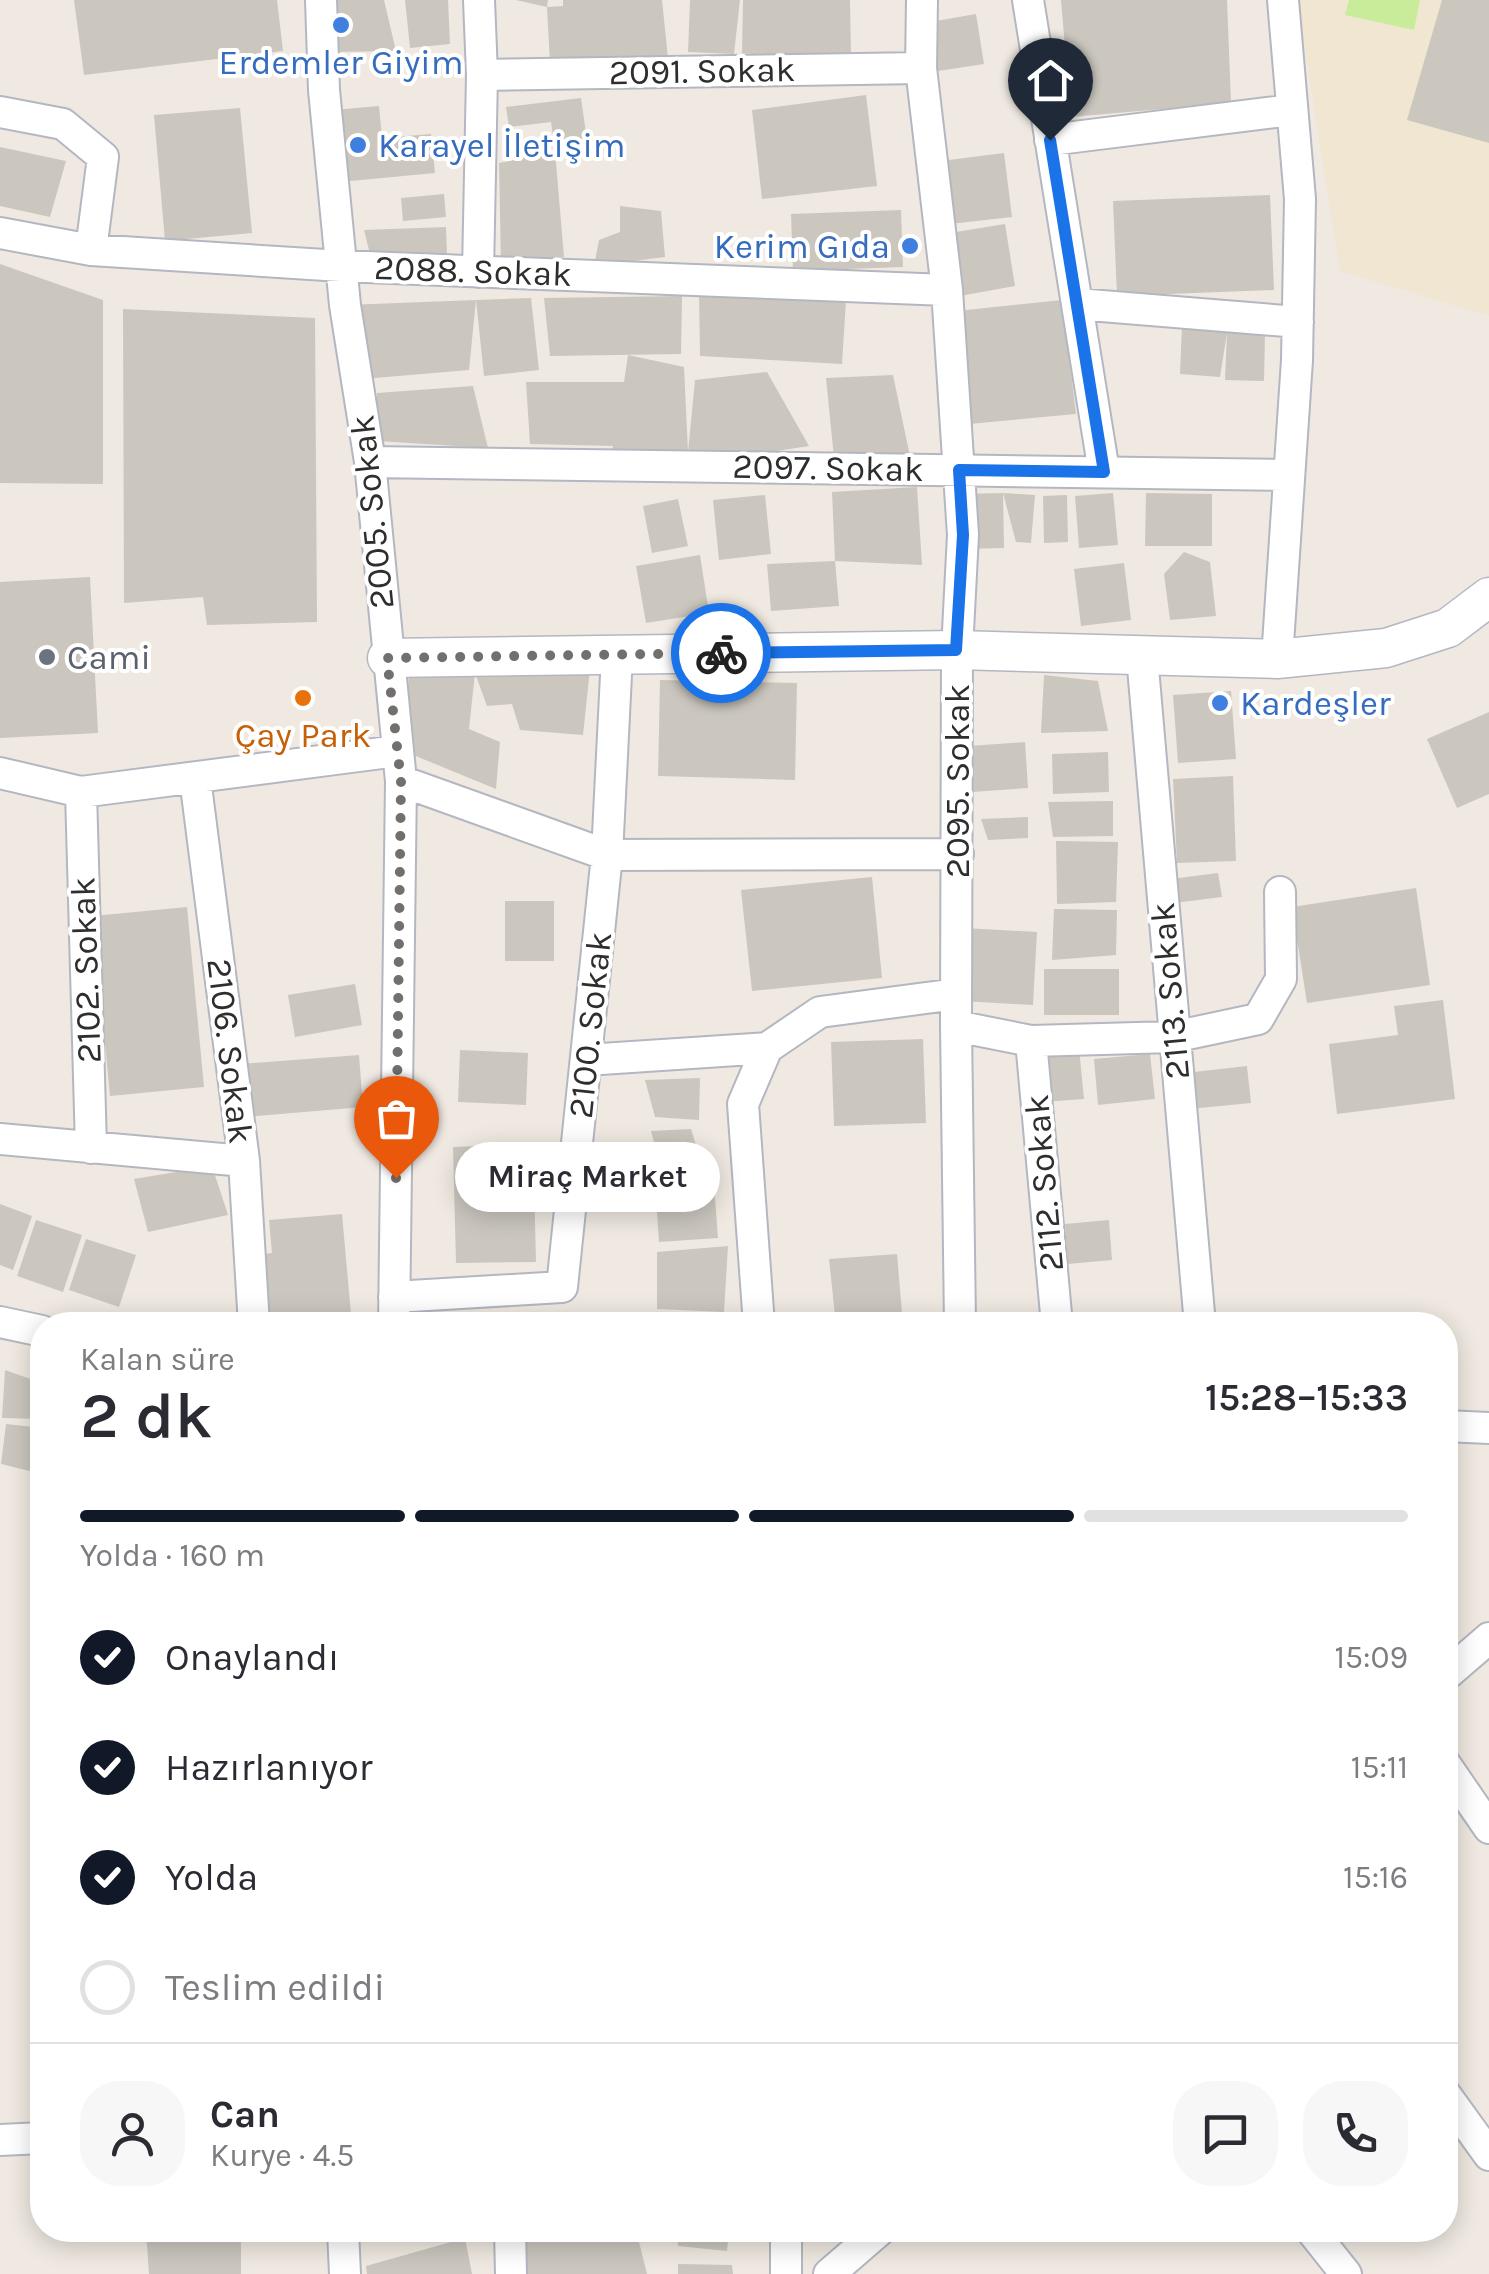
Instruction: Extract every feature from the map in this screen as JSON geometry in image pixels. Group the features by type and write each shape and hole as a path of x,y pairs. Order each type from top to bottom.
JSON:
{"street":[{"name":"2005. Sokak","path":"320,0 324,90 341,266 370,462 399,766 394,1311"},
{"path":"478,0 482,75 478,272"},
{"name":"2095. Sokak","path":"922,0 922,68 947,290 963,535 956,650 960,1312"},
{"path":"1028,0 1104,472"},
{"path":"1277,659 1298,322 1300,199 1283,0"},
{"name":"2091. Sokak","path":"482,75 922,68"},
{"path":"1050,140 1292,110"},
{"path":"0,112 63,124 103,158 91,250"},
{"name":"2088. Sokak","path":"0,233 91,250 341,266 947,290"},
{"path":"1077,304 1298,322"},
{"name":"2097. Sokak","path":"370,462 1287,476"},
{"path":"387,658 956,650 1277,659 1386,648 1448,628 1489,597"},
{"name":"2100. Sokak","path":"394,1311 562,1287 607,855 618,655"},
{"name":"2113. Sokak","path":"1142,656 1199,1312"},
{"path":"0,773 81,792 195,778 399,766 607,855 958,854"},
{"name":"2106. Sokak","path":"195,778 244,1161 253,1312"},
{"name":"2102. Sokak","path":"81,792 91,1148"},
{"path":"956,1026 1031,1041 1173,1037 1258,1018 1281,979 1280,892"},
{"path":"586,1060 766,1048 820,1012 956,994"},
{"name":"2112. Sokak","path":"1031,1041 1055,1312"},
{"path":"757,1312 743,1104 766,1048"},
{"path":"0,1140 244,1161"},
{"path":"0,1322 30,1328"},
{"path":"1458,1427 1489,1428"},
{"path":"1458,1665 1489,1638"},
{"path":"1458,1783 1489,1828"},
{"path":"1458,2112 1489,2155"},
{"path":"0,2140 30,2139"},
{"path":"344,2242 345,2274"},
{"path":"510,2242 511,2274"},
{"path":"786,2242 786,2274"},
{"path":"829,2274 866,2242"},
{"path":"1321,2242 1346,2274"}],"shaded area":[{"path":"1297,0 1489,0 1489,316 1340,271"}],"green space":[{"path":"1349,0 1420,0 1414,30 1345,15"}],"building":[{"path":"74,0 277,0 283,51 84,75"},
{"path":"324,0 384,0 396,51 330,52"},
{"path":"405,0 448,0 450,44 410,48"},
{"path":"516,0 548,0 547,7"},
{"path":"563,0 662,0 668,58 550,64 547,7 563,6"},
{"path":"690,0 740,0 734,54 688,52"},
{"path":"743,0 850,0 851,56 793,58 742,53"},
{"path":"1061,0 1227,0 1231,103 1071,117"},
{"path":"1442,0 1489,0 1489,143 1407,120"},
{"path":"976,14 984,64 938,71 930,22"},
{"path":"866,95 877,186 762,199 752,110"},
{"path":"581,98 588,147 555,151 551,122 509,127 506,107"},
{"path":"379,106 382,138 431,134 435,173 340,182 333,110"},
{"path":"240,108 252,233 165,241 154,115"},
{"path":"0,147 66,161 50,217 0,206"},
{"path":"555,151 564,257 501,264 499,163"},
{"path":"1004,153 1012,217 950,224 941,161"},
{"path":"444,194 446,217 403,221 401,198"},
{"path":"1270,195 1274,290 1117,296 1113,201"},
{"path":"620,206 661,211 665,257 594,266 599,240 620,232"},
{"path":"901,210 903,267 793,271 791,214"},
{"path":"1005,224 1015,286 960,296 950,233"},
{"path":"446,227 447,254 371,258 364,230"},
{"path":"0,264 103,300 103,484 0,483"},
{"path":"699,293 846,300 842,364 700,356"},
{"path":"682,296 681,354 550,356 544,298"},
{"path":"531,298 539,370 484,376 476,300"},
{"path":"476,300 469,370 363,379 345,305"},
{"path":"1062,300 1076,414 969,424 957,311"},
{"path":"123,309 315,318 317,622 207,625 203,597 124,603"},
{"path":"1182,326 1227,333 1220,377 1180,374"},
{"path":"1227,333 1265,334 1264,381 1225,380"},
{"path":"628,355 684,367 688,452 695,380 767,372 809,446 686,465 610,463 613,446 530,444 526,382 624,382"},
{"path":"893,375 911,461 834,458 826,378"},
{"path":"473,386 488,448 377,441 377,393"},
{"path":"917,487 922,565 835,561 832,492"},
{"path":"1003,493 1035,495 1031,543 1016,542"},
{"path":"1003,493 1004,548 962,549 961,494"},
{"path":"1113,493 1118,545 1079,548 1075,496"},
{"path":"1146,493 1212,494 1212,546 1145,546"},
{"path":"765,495 771,554 719,560 713,500"},
{"path":"1067,495 1068,542 1044,543 1043,496"},
{"path":"678,499 688,546 652,553 643,506"},
{"path":"1184,552 1210,562 1216,616 1170,620 1164,574"},
{"path":"700,555 709,613 646,623 636,566"},
{"path":"835,561 839,606 771,611 767,564"},
{"path":"1124,563 1131,620 1081,626 1074,569"},
{"name":"Cami","path":"90,577 98,733 0,738 0,582"},
{"path":"409,669 475,673 469,729 500,742 496,789 406,752"},
{"path":"590,669 583,735 520,730 512,704 487,706 475,673"},
{"path":"1044,675 1098,681 1108,731 1041,733"},
{"path":"660,680 797,683 795,780 658,776"},
{"path":"1231,691 1236,759 1178,763 1173,695"},
{"path":"1489,712 1489,794 1457,808 1427,739"},
{"path":"1025,742 1028,788 972,792 969,746"},
{"path":"1108,752 1109,792 1053,794 1052,754"},
{"path":"1233,776 1236,861 1177,863 1173,779"},
{"path":"1113,801 1113,836 1053,837 1048,802"},
{"path":"1028,817 1028,838 988,840 981,819"},
{"path":"1056,841 1118,842 1116,902 1057,904"},
{"path":"1218,873 1222,897 1174,903 1171,879"},
{"path":"872,877 882,978 752,991 741,890"},
{"path":"1416,888 1430,985 1307,1003 1292,907"},
{"path":"505,901 554,901 554,961 505,961"},
{"path":"187,907 204,1087 110,1096 93,916"},
{"path":"1054,909 1117,910 1116,955 1052,960"},
{"path":"964,928 1037,932 1033,1005 961,1001"},
{"path":"1044,969 1119,969 1119,1015 1044,1015"},
{"path":"355,984 362,1025 295,1037 288,995"},
{"path":"1443,1000 1455,1099 1337,1114 1329,1044 1398,1035 1394,1006"},
{"path":"923,1039 926,1123 834,1126 831,1042"},
{"path":"1079,1048 1084,1099 1043,1102 1039,1051"},
{"path":"460,1050 528,1053 526,1105 458,1102"},
{"path":"1150,1054 1155,1099 1098,1105 1094,1059"},
{"path":"359,1055 363,1107 245,1117 240,1064"},
{"path":"1247,1066 1251,1103 1189,1109 1185,1073"},
{"path":"700,1078 699,1120 655,1117 645,1080"},
{"path":"691,1129 705,1175 664,1181 651,1131"},
{"path":"533,1144 536,1262 456,1263 453,1147"},
{"path":"212,1166 228,1215 148,1232 134,1179"},
{"path":"714,1185 718,1238 659,1242 656,1198"},
{"path":"0,1204 32,1216 13,1270 0,1265"},
{"path":"342,1214 351,1312 268,1312 263,1254 272,1253 269,1220"},
{"path":"36,1220 82,1235 63,1292 17,1276"},
{"path":"1109,1220 1112,1260 1068,1264 1065,1224"},
{"path":"86,1239 136,1255 119,1307 69,1290"},
{"path":"728,1246 724,1312 657,1309 657,1252"},
{"path":"897,1254 902,1312 835,1312 829,1259"},
{"path":"5,1370 30,1379 30,1419 2,1418"},
{"path":"6,1424 30,1427 30,1471 1,1464"},
{"path":"147,2242 241,2242 241,2274 149,2274"},
{"path":"451,2242 466,2242 472,2274 367,2274 366,2266"},
{"path":"524,2242 639,2242 647,2274 524,2274"},
{"path":"678,2242 728,2242 727,2251 678,2246"},
{"path":"678,2264 732,2265 733,2274 678,2274"}],"way so far":[{"path":"396,1178 401,782 387,658 721,653"}],"place":[{"name":"Erdemler Giyim","path":"341,25"},
{"name":"Karayel İletişim","path":"358,145"},
{"name":"Kerim Gıda","path":"910,246"},
{"name":"Cami","path":"47,657"},
{"name":"Çay Park","path":"303,698"},
{"name":"Kardeşler","path":"1220,703"},
{"name":"Miraç Market","path":"396,1178"}],"route":[{"path":"721,653 956,650 963,535 959,470 1104,472 1050,140"}]}
